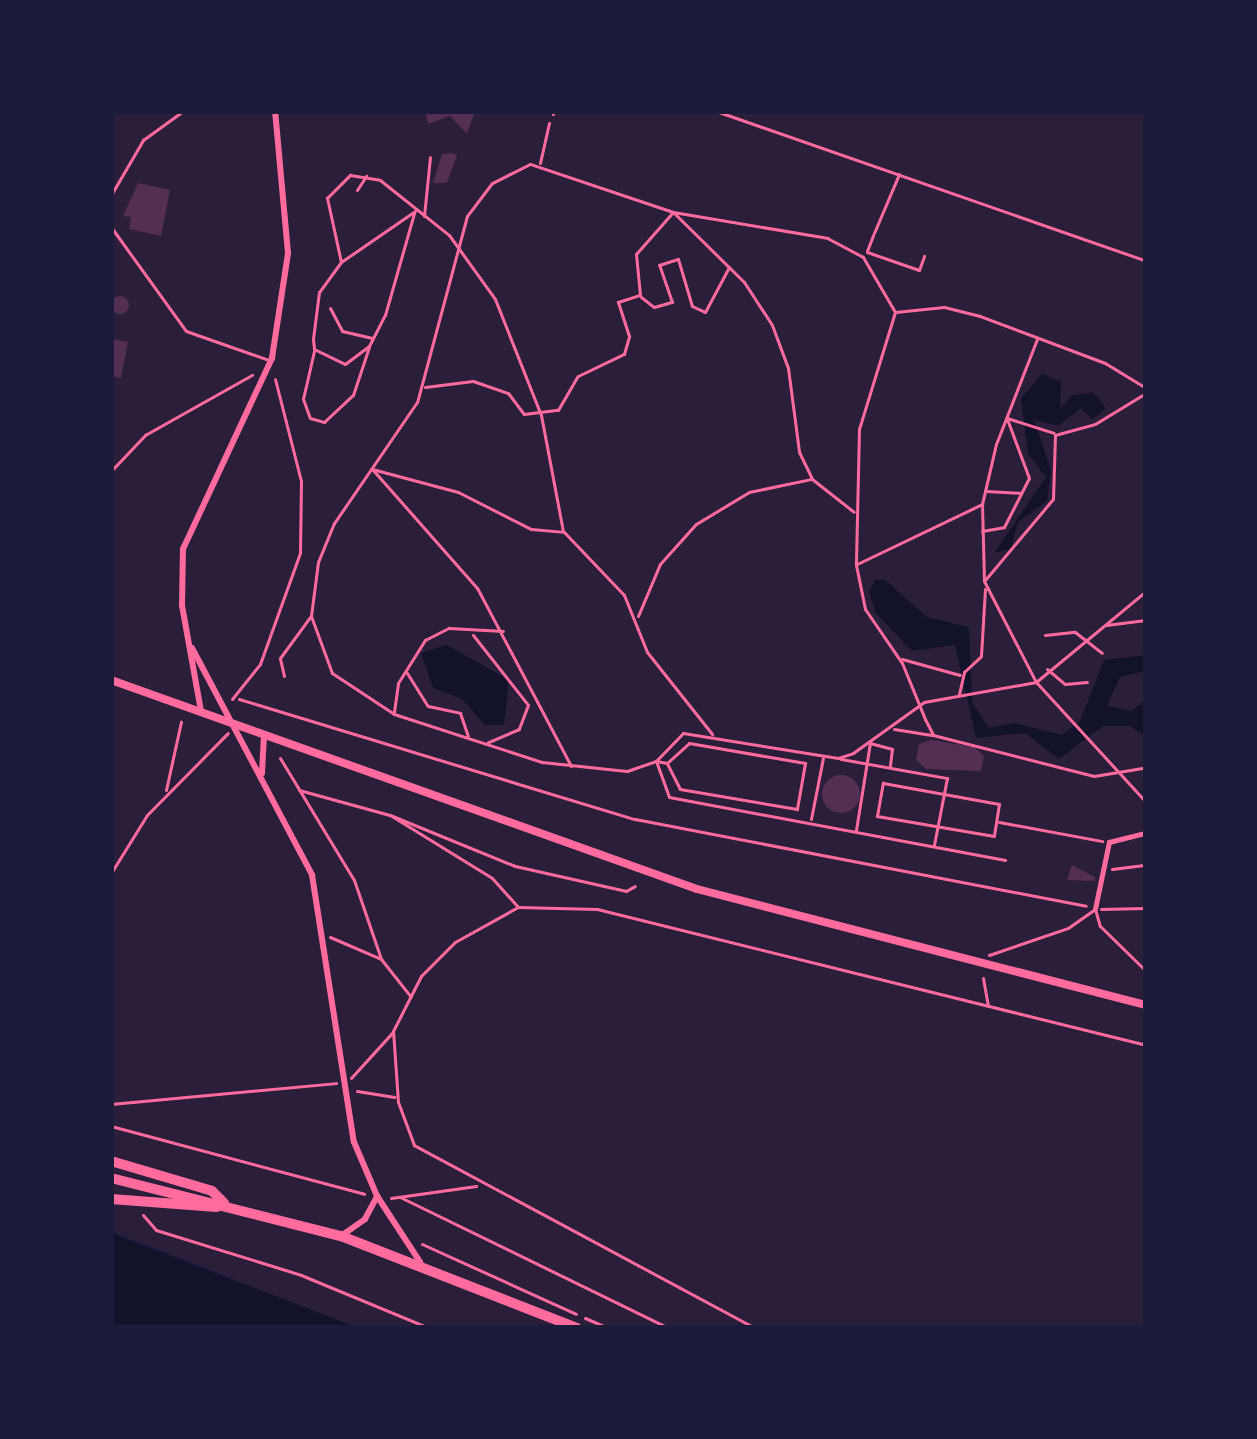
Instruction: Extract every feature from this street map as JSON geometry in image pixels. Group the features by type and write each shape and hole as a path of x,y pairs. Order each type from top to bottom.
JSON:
{"main road":[{"path":"111,1161 212,1191 226,1205"},
{"path":"111,1178 341,1236 420,1262 577,1328"},
{"path":"111,1199 197,1210 226,1205"}],"street":[{"path":"201,711 183,549 271,361 289,253 275,111"},
{"path":"192,648 312,875 328,936 343,1085 377,1196 420,1262"},
{"path":"111,680 719,896 1146,1005"},
{"path":"262,773 264,735"},
{"path":"1095,909 1109,842 1146,832"},
{"path":"341,1236 365,1219 377,1196"}],"lane":[{"path":"111,195 142,140 183,111"},
{"path":"111,227 186,331 271,361"},
{"path":"989,955 1068,928 1095,909 1100,926 1146,971"}],"path":[{"path":"716,111 1146,261"},
{"path":"540,164 549,123"},
{"path":"423,218 430,157"},
{"path":"924,256 919,270 828,238 673,212 540,164 492,183 467,216 422,387 372,470 343,507 317,562 311,616 332,673 394,714 572,768 627,772 656,761 683,733 947,778 933,847"},
{"path":"865,254 900,172"},
{"path":"357,190 366,176"},
{"path":"341,262 328,191 343,177 366,176 457,246 495,299 542,415 564,532 636,620 647,652 715,738"},
{"path":"415,211 353,395 324,422 310,418 303,398 319,292 341,262 415,211"},
{"path":"673,212 730,266 780,343 790,425 812,479 854,512"},
{"path":"673,212 636,254 640,295 654,307 672,302 659,265 678,260 692,306 705,312 730,266"},
{"path":"865,254 895,312 859,430 856,565 865,609 900,660 934,735"},
{"path":"422,387 473,381 508,393 524,414 542,415 561,407 578,376 625,354 629,336 619,302 640,295"},
{"path":"330,308 342,331 374,338"},
{"path":"895,312 944,308 1038,337 1146,391"},
{"path":"900,660 920,658 963,674 975,668 984,581 982,504 1006,418 1038,337"},
{"path":"314,349 345,364 369,346"},
{"path":"111,471 145,435 267,370 278,381 301,481 299,556 269,644 239,699"},
{"path":"1006,418 1036,424 1055,435 1095,424 1146,391"},
{"path":"980,530 1004,527 1023,494 1028,472 1006,418"},
{"path":"984,581 1053,499 1055,435"},
{"path":"372,470 458,492 531,529 564,532"},
{"path":"372,470 478,588 503,631 526,694 524,723 487,743"},
{"path":"636,620 660,564 696,524 749,492 812,479"},
{"path":"985,491 1023,494"},
{"path":"856,565 982,504"},
{"path":"299,556 317,562"},
{"path":"984,581 1036,682 1146,802"},
{"path":"838,758 870,743 920,705 974,698 1036,682 1146,591"},
{"path":"284,676 280,658 311,616"},
{"path":"1105,625 1146,620"},
{"path":"1045,635 1068,630 1102,653"},
{"path":"394,714 407,671 437,632 503,631"},
{"path":"472,632 526,694 572,768"},
{"path":"1047,669 1065,684 1087,682"},
{"path":"407,671 428,706 460,713 469,737"},
{"path":"961,698 963,674"},
{"path":"231,699 616,814 1095,909 1146,908"},
{"path":"266,709 266,721"},
{"path":"166,793 181,722"},
{"path":"111,872 166,793 226,738 231,722"},
{"path":"890,729 934,735 1094,776 1124,776 1142,768"},
{"path":"656,761 667,763 680,777 680,789 797,809 805,763 688,743 685,754 667,763"},
{"path":"855,832 870,743"},
{"path":"870,743 892,748 889,768"},
{"path":"810,823 824,756"},
{"path":"280,758 354,880 381,959 412,998"},
{"path":"656,761 669,797 1005,860"},
{"path":"883,783 1000,804 994,836 877,816 880,800 883,783"},
{"path":"801,786 816,789"},
{"path":"298,790 390,815 515,866 626,891 635,886"},
{"path":"862,796 880,800"},
{"path":"390,815 493,878 518,907"},
{"path":"997,821 1109,842"},
{"path":"1103,871 1146,865"},
{"path":"343,1085 357,1077 393,1031 454,942 518,907 616,912 1146,1045"},
{"path":"328,936 381,959"},
{"path":"983,978 988,1008"},
{"path":"393,1031 398,1098 414,1145 477,1186 754,1328"},
{"path":"111,1104 343,1085 398,1098"},
{"path":"111,1126 377,1196 477,1186"},
{"path":"399,1196 668,1328"},
{"path":"390,1198 400,1214"},
{"path":"140,1213 156,1230 302,1275 429,1328"},
{"path":"421,1244 608,1328"}],"shaded area":[{"path":"111,111 1146,111 1146,1328 358,1328 111,1231"},
{"path":"1042,374 1061,382 1060,408 1073,395 1093,392 1106,408 1092,419 1081,408 1058,426 1034,420 1051,470 1047,501 1018,522 1011,549 994,553 1046,477 1028,454 1021,398"},
{"path":"875,580 885,580 927,617 969,627 972,702 989,728 1014,723 1062,735 1080,721 1104,660 1146,655 1146,671 1120,677 1107,706 1131,711 1146,700 1146,737 1130,726 1103,726 1059,759 1025,733 976,738 955,645 912,651 876,613 869,592"},
{"path":"447,645 509,680 504,725 485,725 462,699 433,688 421,653"},
{"path":"111,1231 116,1235 358,1328 111,1328"}],"building":[{"path":"426,111 475,111 467,134 450,116 428,124"},
{"path":"442,154 457,155 447,183 433,183"},
{"path":"138,183 170,190 161,236 129,229 131,217 123,216"},
{"path":"120,296 129,305 120,314 111,305"},
{"path":"111,339 128,342 121,378 111,376"},
{"path":"931,740 974,747 984,756 981,771 926,769 916,760 919,744"},
{"path":"841,775 855,780 860,794 855,808 841,813 827,808 822,794 827,780"},
{"path":"1072,865 1095,877 1095,881 1067,880"}]}
